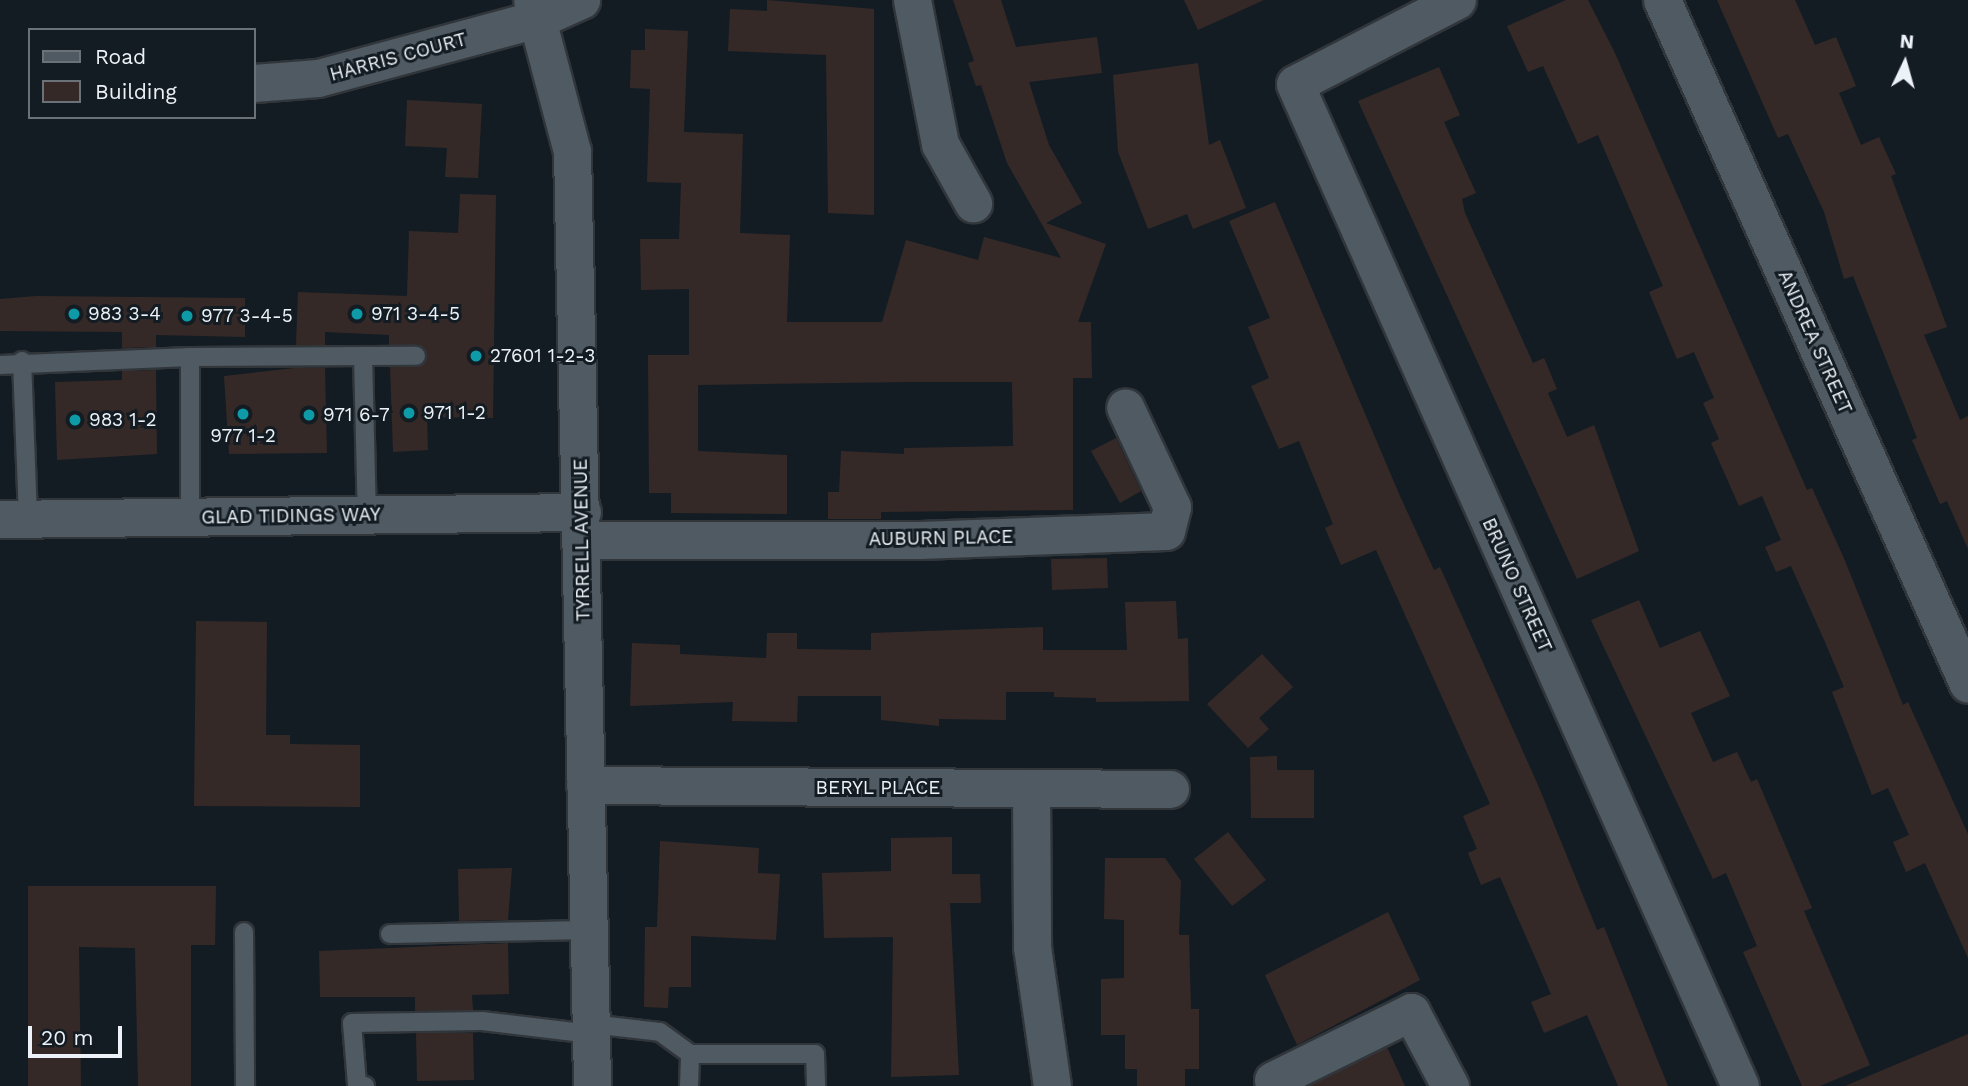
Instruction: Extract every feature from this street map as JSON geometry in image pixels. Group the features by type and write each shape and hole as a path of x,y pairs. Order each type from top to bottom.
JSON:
{"street":[{"name":"HARRIS COURT","path":"256,83 318,78 536,9 582,0"},
{"path":"912,0 940,144 973,203"},
{"name":"BRUNO STREET","path":"1457,0 1295,84 1740,1086"},
{"name":"ANDREA STREET","path":"1662,0 1968,684"},
{"name":"TYRRELL AVENUE","path":"536,9 572,151 592,1086"},
{"name":"AUBURN PLACE","path":"582,526 920,540 1166,531 1171,507 1125,407"},
{"name":"GLAD TIDINGS WAY","path":"14,519 368,515 582,526"},
{"name":"BERYL PLACE","path":"585,785 1170,789"},
{"path":"1031,788 1032,947 1052,1086"},
{"path":"1273,1080 1411,1012 1450,1086"}],"lane":[{"path":"363,356 368,515"},
{"path":"0,365 22,360 416,356"},
{"path":"190,357 190,517"},
{"path":"14,519 22,360"},
{"path":"390,934 589,930"},
{"path":"244,932 245,1086"},
{"path":"365,1086 356,1084 352,1023 482,1021 660,1032 690,1054 815,1054 816,1086"},
{"path":"689,1086 690,1054"}],"building":[{"path":"767,0 874,9 874,215 828,213 826,55 728,51 730,9 767,11"},
{"path":"953,0 1001,0 1016,47 1097,37 1102,73 1029,82 1049,145 1082,203 1046,223 1106,244 1078,322 1091,322 1092,378 1073,378 1073,510 881,512 881,519 828,519 828,492 839,492 841,451 904,454 904,448 1013,446 1012,382 910,382 698,385 698,451 787,455 787,514 671,513 671,493 649,493 648,355 689,355 689,289 641,290 640,239 679,239 681,183 647,182 650,89 630,88 631,50 645,50 645,29 688,31 684,132 743,134 740,233 790,235 787,322 882,322 906,240 978,260 984,237 1061,258 1007,163 981,85 976,86 968,63 974,61"},
{"path":"1184,0 1264,0 1198,30"},
{"path":"1566,0 1588,0 1614,51 1807,490 1812,488 1843,556 1903,705 1908,702 1968,834 1968,958 1925,863 1906,872 1893,842 1909,835 1888,788 1872,795 1832,692 1844,687 1825,642 1791,566 1776,572 1765,547 1781,540 1762,496 1739,506 1711,443 1719,439 1703,403 1714,398 1694,352 1677,359 1649,292 1663,286 1598,135 1578,144 1543,66 1528,72 1507,26"},
{"path":"1717,0 1795,0 1815,45 1836,37 1856,86 1839,93 1861,145 1879,137 1896,174 1891,176 1947,327 1924,335 1960,420 1968,416 1968,549 1947,501 1940,504 1912,440 1917,438 1853,276 1844,279 1824,212 1788,134 1778,138"},
{"path":"1198,63 1209,145 1220,140 1246,208 1193,229 1187,214 1148,229 1118,152 1113,75"},
{"path":"1439,67 1460,115 1444,122 1476,193 1462,199 1465,213 1533,363 1544,358 1557,389 1548,393 1567,437 1594,425 1639,551 1577,579 1358,101"},
{"path":"407,100 482,104 478,178 445,177 447,148 405,146"},
{"path":"460,194 496,195 493,418 427,417 428,450 393,452 390,367 421,366 425,350 389,345 389,335 325,332 325,345 296,345 298,292 407,296 409,231 458,233"},
{"path":"1275,202 1400,496 1434,570 1440,567 1538,785 1597,930 1604,927 1668,1086 1618,1086 1587,1015 1544,1033 1531,1002 1551,994 1500,877 1481,885 1468,853 1477,849 1463,816 1490,804 1376,550 1341,565 1325,528 1333,524 1299,441 1279,449 1251,386 1269,378 1248,327 1270,318 1229,221"},
{"path":"36,296 245,298 245,337 156,335 156,347 122,348 122,332 0,331 0,299"},
{"path":"295,368 325,368 327,453 229,454 224,376"},
{"path":"156,370 157,454 57,460 55,382 122,380 122,371"},
{"path":"1116,438 1141,491 1120,503 1091,451"},
{"path":"1107,558 1108,588 1052,590 1051,559"},
{"path":"1639,600 1660,648 1700,631 1730,696 1691,713 1713,762 1737,752 1751,782 1757,779 1812,908 1804,911 1870,1065 1820,1086 1802,1086 1743,952 1757,946 1726,873 1713,879 1591,620"},
{"path":"1176,601 1178,639 1188,638 1189,701 1096,702 1096,698 1054,697 1054,692 1006,692 1006,720 939,719 939,726 881,720 881,696 798,696 797,722 732,721 733,702 630,706 632,643 680,645 680,654 766,658 767,633 797,633 797,649 871,650 871,633 1043,627 1043,650 1127,650 1125,602"},
{"path":"196,621 267,622 266,735 290,735 290,744 360,745 360,807 194,806"},
{"path":"1262,654 1293,687 1259,718 1269,729 1248,748 1207,704"},
{"path":"1277,756 1277,770 1314,770 1314,818 1251,818 1250,757"},
{"path":"1228,832 1266,880 1232,906 1194,859"},
{"path":"952,837 952,874 980,874 981,903 950,903 959,1075 891,1077 893,937 824,938 822,873 891,871 891,838"},
{"path":"660,841 759,848 758,873 780,874 776,940 691,936 691,987 669,987 668,1008 644,1007 645,927 657,927"},
{"path":"1105,858 1165,858 1181,881 1179,935 1189,935 1191,1009 1199,1009 1199,1069 1185,1069 1185,1086 1137,1086 1137,1069 1125,1069 1125,1035 1101,1035 1101,979 1124,978 1124,920 1104,919"},
{"path":"512,868 508,920 459,921 458,869"},
{"path":"28,886 216,886 215,945 191,945 191,1086 138,1086 135,948 79,947 81,1086 28,1086"},
{"path":"1388,912 1420,980 1297,1045 1265,975"},
{"path":"508,943 509,994 472,995 473,1010 415,1011 415,997 320,997 319,951"},
{"path":"416,1033 473,1033 474,1080 417,1081"},
{"path":"1968,1034 1968,1086 1845,1086"},
{"path":"1387,1047 1405,1086 1308,1086"}],"place":[{"name":"983 3-4","path":"74,314"},
{"name":"971 3-4-5","path":"357,314"},
{"name":"977 3-4-5","path":"187,316"},
{"name":"27601 1-2-3","path":"476,356"},
{"name":"971 1-2","path":"409,413"},
{"name":"977 1-2","path":"243,414"},
{"name":"971 6-7","path":"309,415"},
{"name":"983 1-2","path":"75,420"}]}
